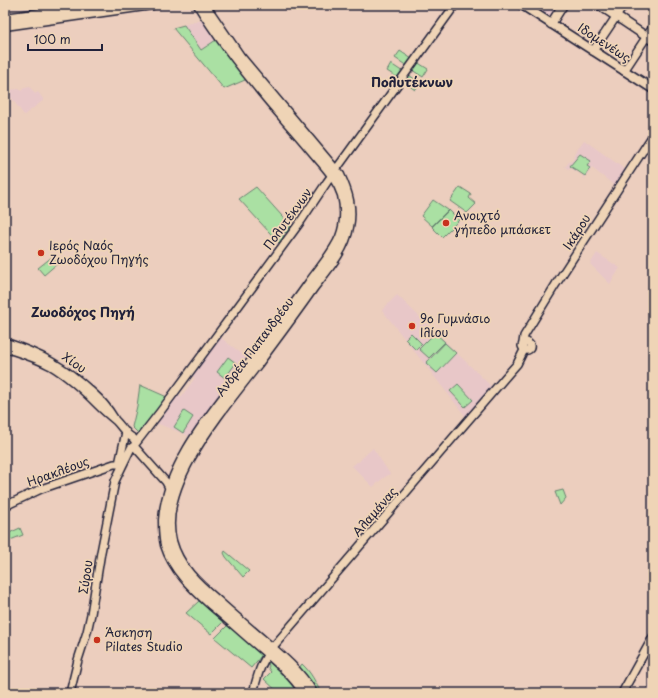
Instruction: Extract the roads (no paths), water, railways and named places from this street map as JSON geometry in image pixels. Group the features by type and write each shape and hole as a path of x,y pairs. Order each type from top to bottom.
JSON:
{"main road":[{"path":"5,18 98,5"},
{"path":"5,26 152,5"},
{"name":"Ανδρέα Παπανδρέου","path":"198,5 236,60 277,110 346,187 349,201 351,216 345,242 306,299 221,412 189,460 179,483 172,509 170,531 172,542 183,566 194,579 270,652 304,693"},
{"name":"Ανδρέα Παπανδρέου","path":"205,5 240,56 334,173 342,195 344,210 343,227 336,246 192,441 175,475 170,489 165,506 163,534 165,545 173,563 185,580 270,652 295,669 313,693"},
{"name":"Ιδομενέως","path":"522,5 653,89"},
{"path":"551,24 563,5"},
{"path":"599,5 650,39"}],"street":[{"name":"Πολυτέκνων","path":"134,446 301,221 454,5"},
{"path":"593,51 624,5"},
{"path":"624,71 650,39 653,27"},
{"name":"Ικάρου","path":"524,346 524,336 653,134"},
{"name":"Χίου","path":"5,342 34,352 71,373 84,384 109,409 126,438 134,439 134,446 166,482 175,496"},
{"name":"Αλαμάνας","path":"253,693 259,671 270,652 513,369 517,364 524,346"},
{"name":"Χίου","path":"5,348 33,358 55,369 76,384 105,413 116,421"},
{"path":"126,438 128,448 134,446"},
{"name":"Σύρου","path":"70,693 91,614 115,481 121,464 126,438"},
{"name":"Σύρου","path":"121,464 134,446"},
{"name":"Ηρακλέους","path":"5,506 41,489 114,464 121,464"},
{"path":"622,693 653,637"}],"place":[{"name":"Ανοιχτό γήπεδο μπάσκετ","path":"446,223"},
{"name":"Ιερός Ναός Ζωοδόχου Πηγής","path":"41,253"},
{"name":"9ο Γυμνάσιο Ιλίου","path":"412,326"},
{"name":"Άσκηση Pilates Studio","path":"97,640"}],"district":[{"name":"Πολυτέκνων","path":"412,82"},
{"name":"Ζωοδόχος Πηγή","path":"83,312"}]}
